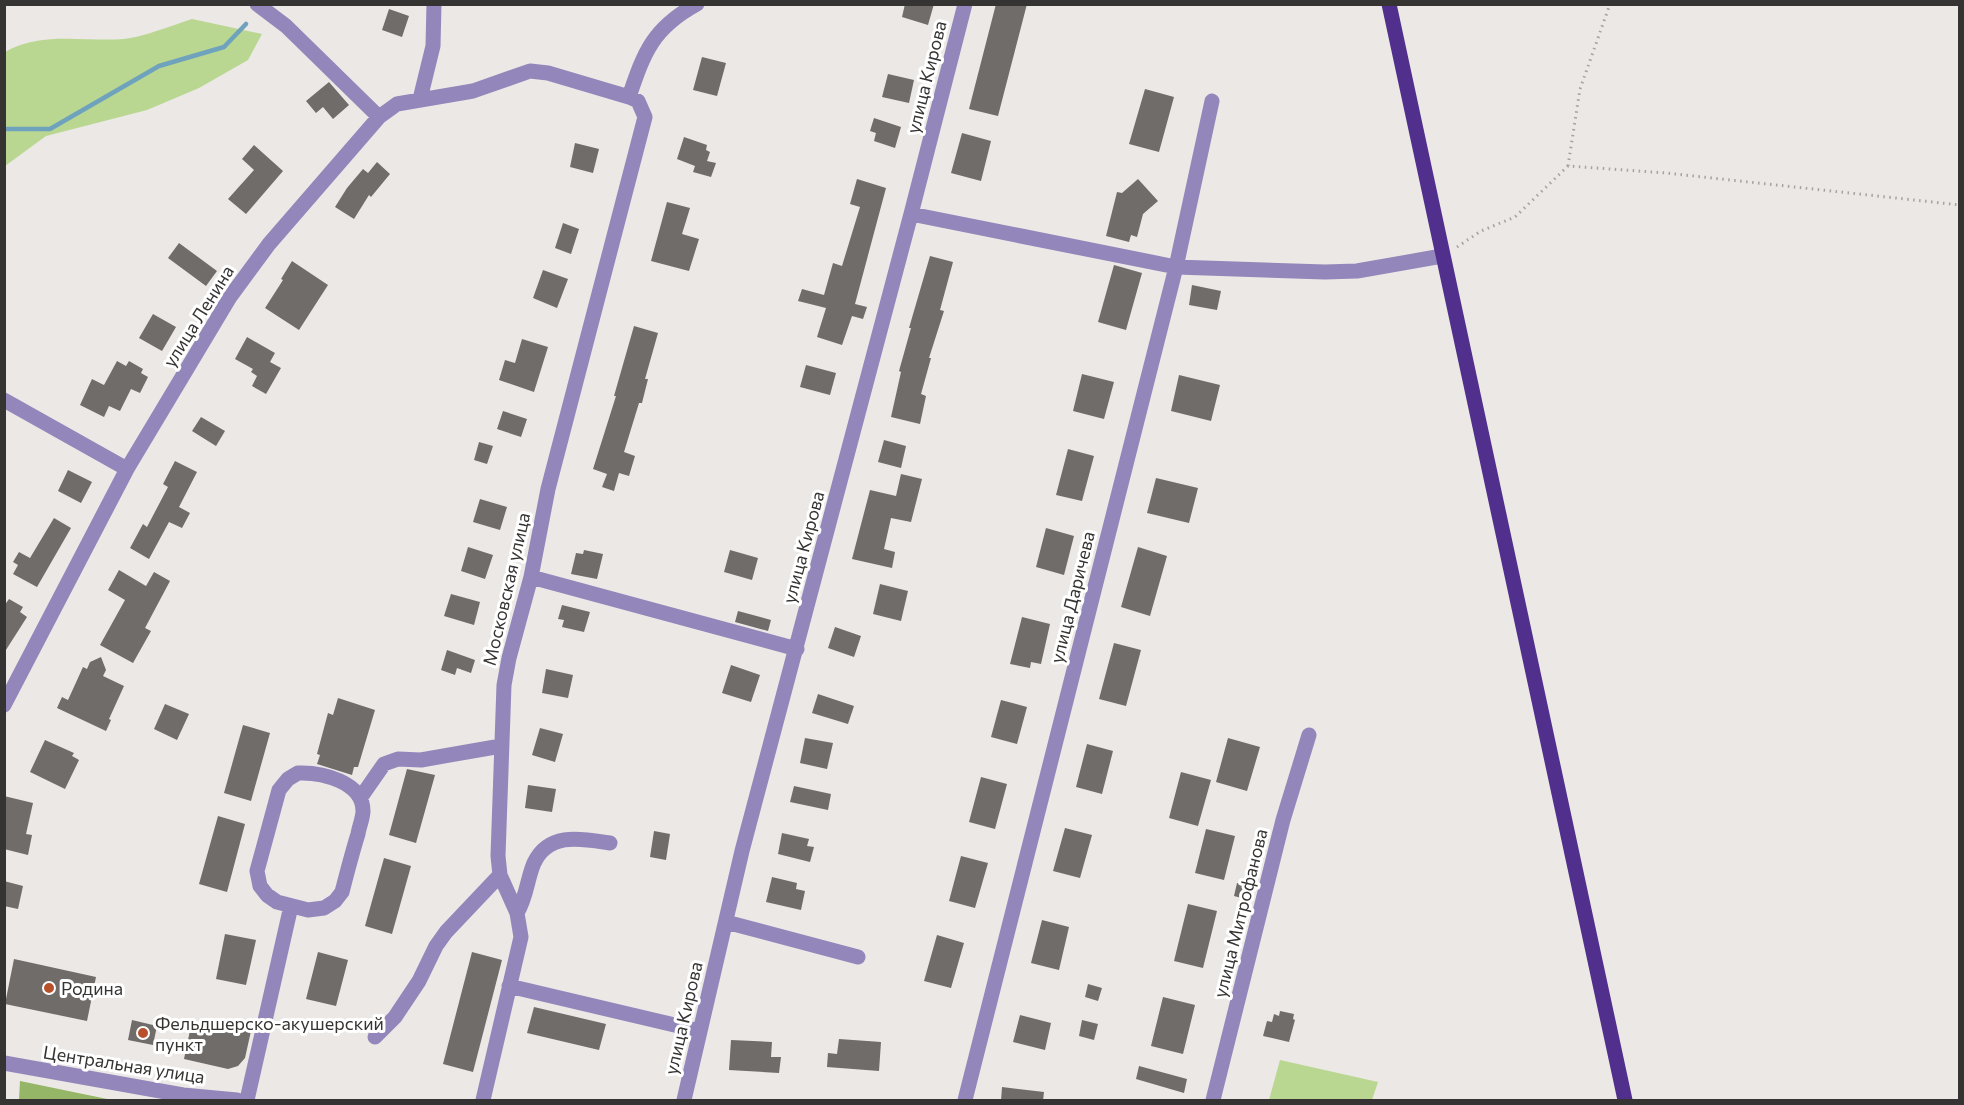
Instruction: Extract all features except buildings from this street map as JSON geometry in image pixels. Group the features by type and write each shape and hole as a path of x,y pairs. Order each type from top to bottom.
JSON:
{"main road":[{"path":"1389,4 1625,1101"}],"street":[{"path":"257,4 286,26 379,117"},
{"path":"420,99 433,46 434,4"},
{"path":"629,97 642,59 652,40 669,22 697,4"},
{"name":"улица Кирова","path":"684,1101 742,851 965,4"},
{"name":"улица Ленина","path":"5,701 127,469 230,297 269,244 379,117 397,104 473,91 530,71 549,73 629,97"},
{"name":"Московская улица","path":"483,1101 521,937 517,913 500,875 498,856 504,685 531,577 548,489 645,117 638,101 629,97"},
{"name":"улица Даричева","path":"965,1101 1176,267 1212,101"},
{"path":"911,214 1176,267 1357,271 1442,256"},
{"path":"4,400 127,469"},
{"path":"531,577 797,649"},
{"name":"улица Митрофанова","path":"1213,1101 1283,820 1309,735"},
{"path":"360,797 384,764 398,759 421,760 501,746"},
{"path":"298,773 311,773 338,780 351,787 360,797 364,812 342,892 335,901 324,908 308,910 291,906 277,902 267,895 260,886 257,871 279,790 288,779 298,773"},
{"path":"517,913 525,898 534,864 542,851 554,842 571,838 610,843"},
{"path":"375,1037 395,1017 419,981 436,946 446,932 500,875"},
{"path":"247,1101 291,906"},
{"path":"726,922 858,957"},
{"path":"509,986 700,1031"},
{"name":"Центральная улица","path":"4,1063 182,1098 237,1101"}],"path":[{"path":"1442,256 1481,231 1515,217 1568,166 1580,89 1610,4"},
{"path":"1568,166 1666,173 1959,205"}],"green space":[{"path":"192,19 262,34 248,60 199,88 147,110 46,136 5,166 5,52 48,39 132,38"},
{"path":"1280,1060 1378,1082 1372,1100 1269,1100"},
{"path":"20,1081 112,1100 19,1100"}],"waterway":[{"path":"4,129 50,129 159,66 224,47 246,24"}],"place":[{"name":"Родина","path":"49,988"},
{"name":"Фельдшерско-акушерский пункт","path":"143,1033"}]}
